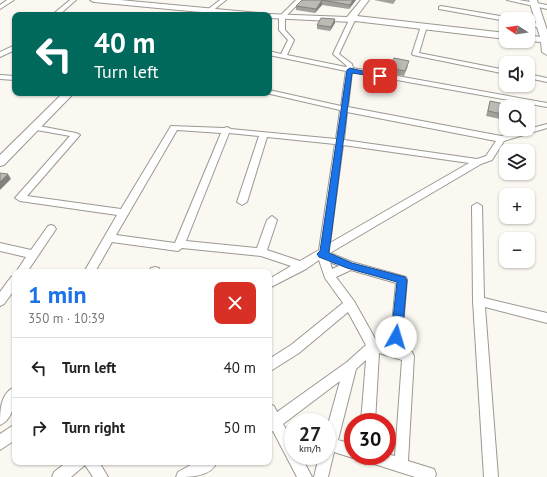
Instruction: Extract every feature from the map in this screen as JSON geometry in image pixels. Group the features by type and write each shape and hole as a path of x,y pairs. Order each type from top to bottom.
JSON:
{"street":[{"path":"0,7 11,0"},
{"path":"59,12 73,0"},
{"path":"94,0 159,3 221,12"},
{"path":"209,11 223,0"},
{"path":"283,56 292,40 282,30 282,17 299,0"},
{"path":"365,0 352,19 336,54 350,65 350,70 323,254 329,275 350,304 373,346 369,413"},
{"path":"510,0 533,2 547,7"},
{"path":"533,2 547,51"},
{"path":"151,12 159,3"},
{"path":"441,8 499,19"},
{"path":"272,16 352,19 499,35"},
{"path":"535,25 541,26"},
{"path":"424,26 415,54 499,71"},
{"path":"535,39 545,40"},
{"path":"0,55 12,49"},
{"path":"272,54 350,70 547,105"},
{"path":"0,77 12,78"},
{"path":"535,77 547,80"},
{"path":"272,93 344,109 502,139 547,126"},
{"path":"0,162 66,96"},
{"path":"34,127 76,135 20,198 124,213"},
{"path":"91,269 174,128 227,129 340,142 478,162"},
{"path":"110,238 178,247 227,129"},
{"path":"242,202 264,134"},
{"path":"272,282 323,254 478,162 489,158 502,139"},
{"path":"477,206 479,301 491,477"},
{"path":"262,252 272,220"},
{"path":"23,269 52,229"},
{"path":"179,244 262,252 302,266"},
{"path":"0,247 33,254"},
{"path":"323,254 350,266 402,280 395,352"},
{"path":"329,275 350,266"},
{"path":"0,301 12,284"},
{"path":"479,301 547,318"},
{"path":"272,364 295,348 350,304"},
{"path":"373,346 408,356 401,465"},
{"path":"272,419 351,366 373,346"},
{"path":"336,419 351,366"},
{"path":"0,418 12,398"},
{"path":"272,422 284,441"},
{"path":"0,443 12,434"},
{"path":"396,464 429,474"},
{"path":"60,477 75,465"},
{"path":"93,465 101,477"},
{"path":"183,477 205,465"},
{"path":"298,465 305,477"},
{"path":"321,477 324,465"}],"building":[{"path":"302,0 322,0 316,9 296,6"},
{"path":"322,0 353,0 350,5"},
{"path":"321,18 335,19 331,27 317,25"},
{"path":"394,58 409,61 405,71 389,68"},
{"path":"490,101 499,103 499,113 488,111"},
{"path":"0,173 8,174 0,182"}],"route":[{"path":"380,76 350,70 324,253 322,254 350,266 402,280 396,337"}]}
